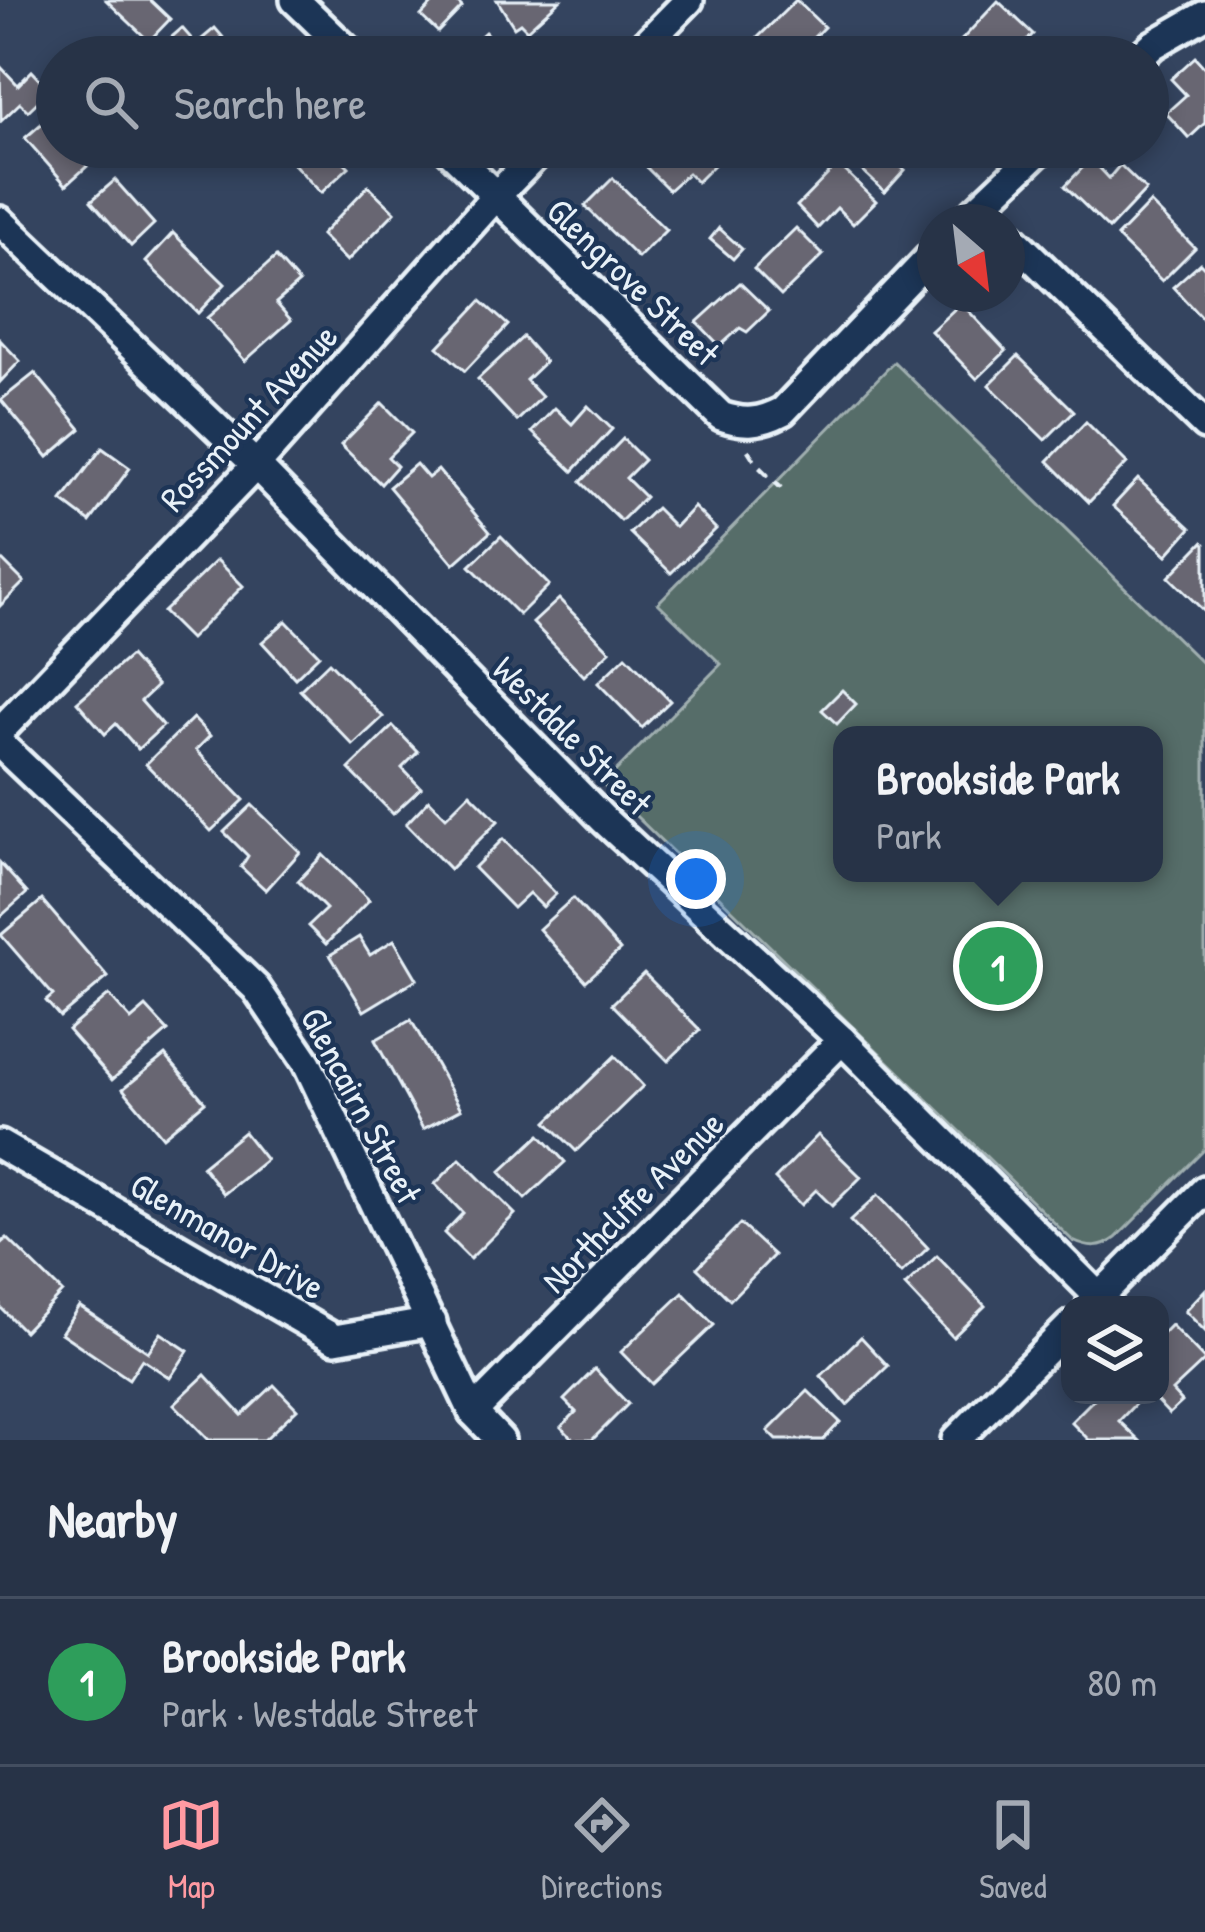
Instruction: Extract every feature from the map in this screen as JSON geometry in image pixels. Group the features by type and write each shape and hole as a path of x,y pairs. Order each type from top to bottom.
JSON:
{"street":[{"path":"295,0 332,36"},
{"path":"654,36 689,0"},
{"path":"1169,36 1205,15"},
{"name":"Glengrove Street","path":"467,168 730,419"},
{"name":"Rossmount Avenue","path":"0,731 256,464 523,168"},
{"path":"992,204 1024,168"},
{"name":"Westdale Street","path":"0,220 256,464 603,819 842,1040 1090,1296"},
{"path":"1025,250 1205,425"},
{"path":"730,419 764,421 782,411 917,271"},
{"name":"Glencairn Street","path":"0,744 256,988 308,1063 473,1412 500,1440"},
{"name":"Northcliffe Avenue","path":"473,1412 842,1040"},
{"name":"Glenmanor Drive","path":"0,1145 335,1339 432,1322"},
{"path":"1100,1296 1205,1190"},
{"path":"956,1440 1061,1335"}],"path":[{"path":"730,419 758,466 781,488"}],"green space":[{"path":"894,362 1205,666 1205,1149 1116,1238 1095,1247 1073,1241 603,784 721,664 658,603"}],"building":[{"path":"106,0 150,0 170,19 154,36 144,36"},
{"path":"436,0 455,0 462,7 438,32 421,16"},
{"path":"497,0 560,0 527,30 520,23 514,27"},
{"path":"796,0 824,27 815,36 759,36"},
{"path":"998,1 1033,34 1031,36 965,36"},
{"path":"1195,57 1205,68 1205,123 1189,138 1169,116 1169,110 1186,95 1171,79"},
{"path":"0,66 18,85 32,71 36,103 28,111 20,103 1,121"},
{"path":"36,129 36,151 25,138"},
{"path":"51,168 85,168 66,185"},
{"path":"298,168 348,168 321,193"},
{"path":"647,168 711,168 697,182 688,173 669,190"},
{"path":"834,168 842,168 876,201 853,224 837,208 818,228 797,206"},
{"path":"859,168 905,170 885,192"},
{"path":"1082,168 1100,168 1109,178 1123,168 1146,190 1109,229 1065,186"},
{"path":"613,178 666,230 638,258 585,206"},
{"path":"115,180 154,224 131,246 91,201"},
{"path":"368,186 395,212 347,261 321,235"},
{"path":"1150,203 1195,248 1162,281 1117,237"},
{"path":"719,228 742,249 733,259 710,239"},
{"path":"796,228 823,255 781,296 754,269"},
{"path":"173,233 225,284 198,313 146,262"},
{"path":"276,257 299,283 276,303 291,320 245,361 207,318"},
{"path":"1200,263 1205,268 1205,322 1173,287"},
{"path":"740,283 769,311 747,332 740,328 720,346 697,322"},
{"path":"481,301 508,325 465,371 438,347"},
{"path":"951,312 969,312 1006,351 977,379 931,331"},
{"path":"523,337 545,362 526,380 542,397 517,421 478,379"},
{"path":"0,340 20,361 0,382"},
{"path":"1018,356 1074,411 1045,440 989,385"},
{"path":"35,373 81,429 48,457 1,400"},
{"path":"382,403 412,433 388,457 397,466 381,484 341,445"},
{"path":"588,406 612,429 573,471 532,432 555,408 572,424"},
{"path":"1086,422 1127,463 1089,502 1048,461"},
{"path":"623,439 644,460 626,478 645,497 621,521 581,482"},
{"path":"102,448 130,468 90,522 62,501"},
{"path":"416,464 428,478 438,470 490,532 454,564 389,487"},
{"path":"1138,479 1191,528 1167,555 1113,506"},
{"path":"694,507 716,529 671,573 630,533 656,508 675,527"},
{"path":"501,536 549,585 519,615 470,566"},
{"path":"1205,544 1205,612 1169,577"},
{"path":"0,558 24,582 0,606"},
{"path":"217,560 243,586 190,639 163,612"},
{"path":"559,599 610,651 584,676 533,623"},
{"path":"286,621 319,655 295,678 262,642"},
{"path":"130,656 157,686 141,701 163,726 138,749 116,724 105,734 77,702"},
{"path":"626,656 670,701 642,728 598,683"},
{"path":"329,662 383,717 353,745 300,690"},
{"path":"842,690 856,704 837,724 822,710"},
{"path":"193,718 210,736 196,750 244,800 211,831 146,764"},
{"path":"393,726 418,752 402,768 421,788 393,814 349,769"},
{"path":"470,793 498,821 450,869 406,824 429,800 446,817"},
{"path":"252,805 300,852 266,890 241,867 248,856 224,832"},
{"path":"503,839 556,894 543,907 529,893 513,908 474,868"},
{"path":"323,855 369,900 326,944 308,926 326,909 298,881"},
{"path":"0,863 27,893 0,917"},
{"path":"573,898 620,950 586,981 539,929"},
{"path":"42,900 108,977 60,1017 46,1001 53,995 1,935"},
{"path":"359,937 370,955 394,940 417,979 364,1011 330,955"},
{"path":"644,973 700,1030 668,1061 612,1004"},
{"path":"109,995 131,1020 146,1007 168,1031 112,1080 68,1030"},
{"path":"411,1020 461,1109 423,1129 375,1040"},
{"path":"165,1055 205,1102 163,1137 123,1089"},
{"path":"615,1056 643,1086 576,1151 547,1122"},
{"path":"244,1132 266,1160 224,1194 202,1166"},
{"path":"540,1135 565,1162 525,1199 500,1172"},
{"path":"818,1135 861,1177 832,1206 816,1190 801,1205 775,1179"},
{"path":"460,1159 515,1214 470,1259 444,1233 463,1213 435,1184"},
{"path":"878,1195 928,1248 901,1274 850,1221"},
{"path":"740,1224 774,1255 730,1300 697,1268"},
{"path":"7,1238 62,1292 24,1331 0,1307 0,1244"},
{"path":"937,1256 985,1306 953,1337 905,1286"},
{"path":"1205,1290 1205,1331 1185,1311"},
{"path":"683,1293 714,1325 652,1384 621,1352"},
{"path":"79,1306 148,1352 161,1333 188,1351 170,1378 142,1359 129,1379 61,1333"},
{"path":"1169,1327 1205,1360 1172,1391 1182,1402 1169,1414 1160,1404 1169,1404"},
{"path":"861,1337 888,1366 847,1405 821,1376"},
{"path":"595,1369 628,1404 592,1440 574,1440 561,1427 576,1412 564,1400"},
{"path":"205,1375 242,1415 274,1385 297,1409 264,1440 209,1440 174,1404"},
{"path":"808,1391 840,1422 823,1440 777,1440 768,1431"},
{"path":"1089,1404 1135,1404 1119,1421 1139,1440 1089,1440 1071,1422"}],"place":[{"name":"Brookside Park","path":"998,966"}]}
